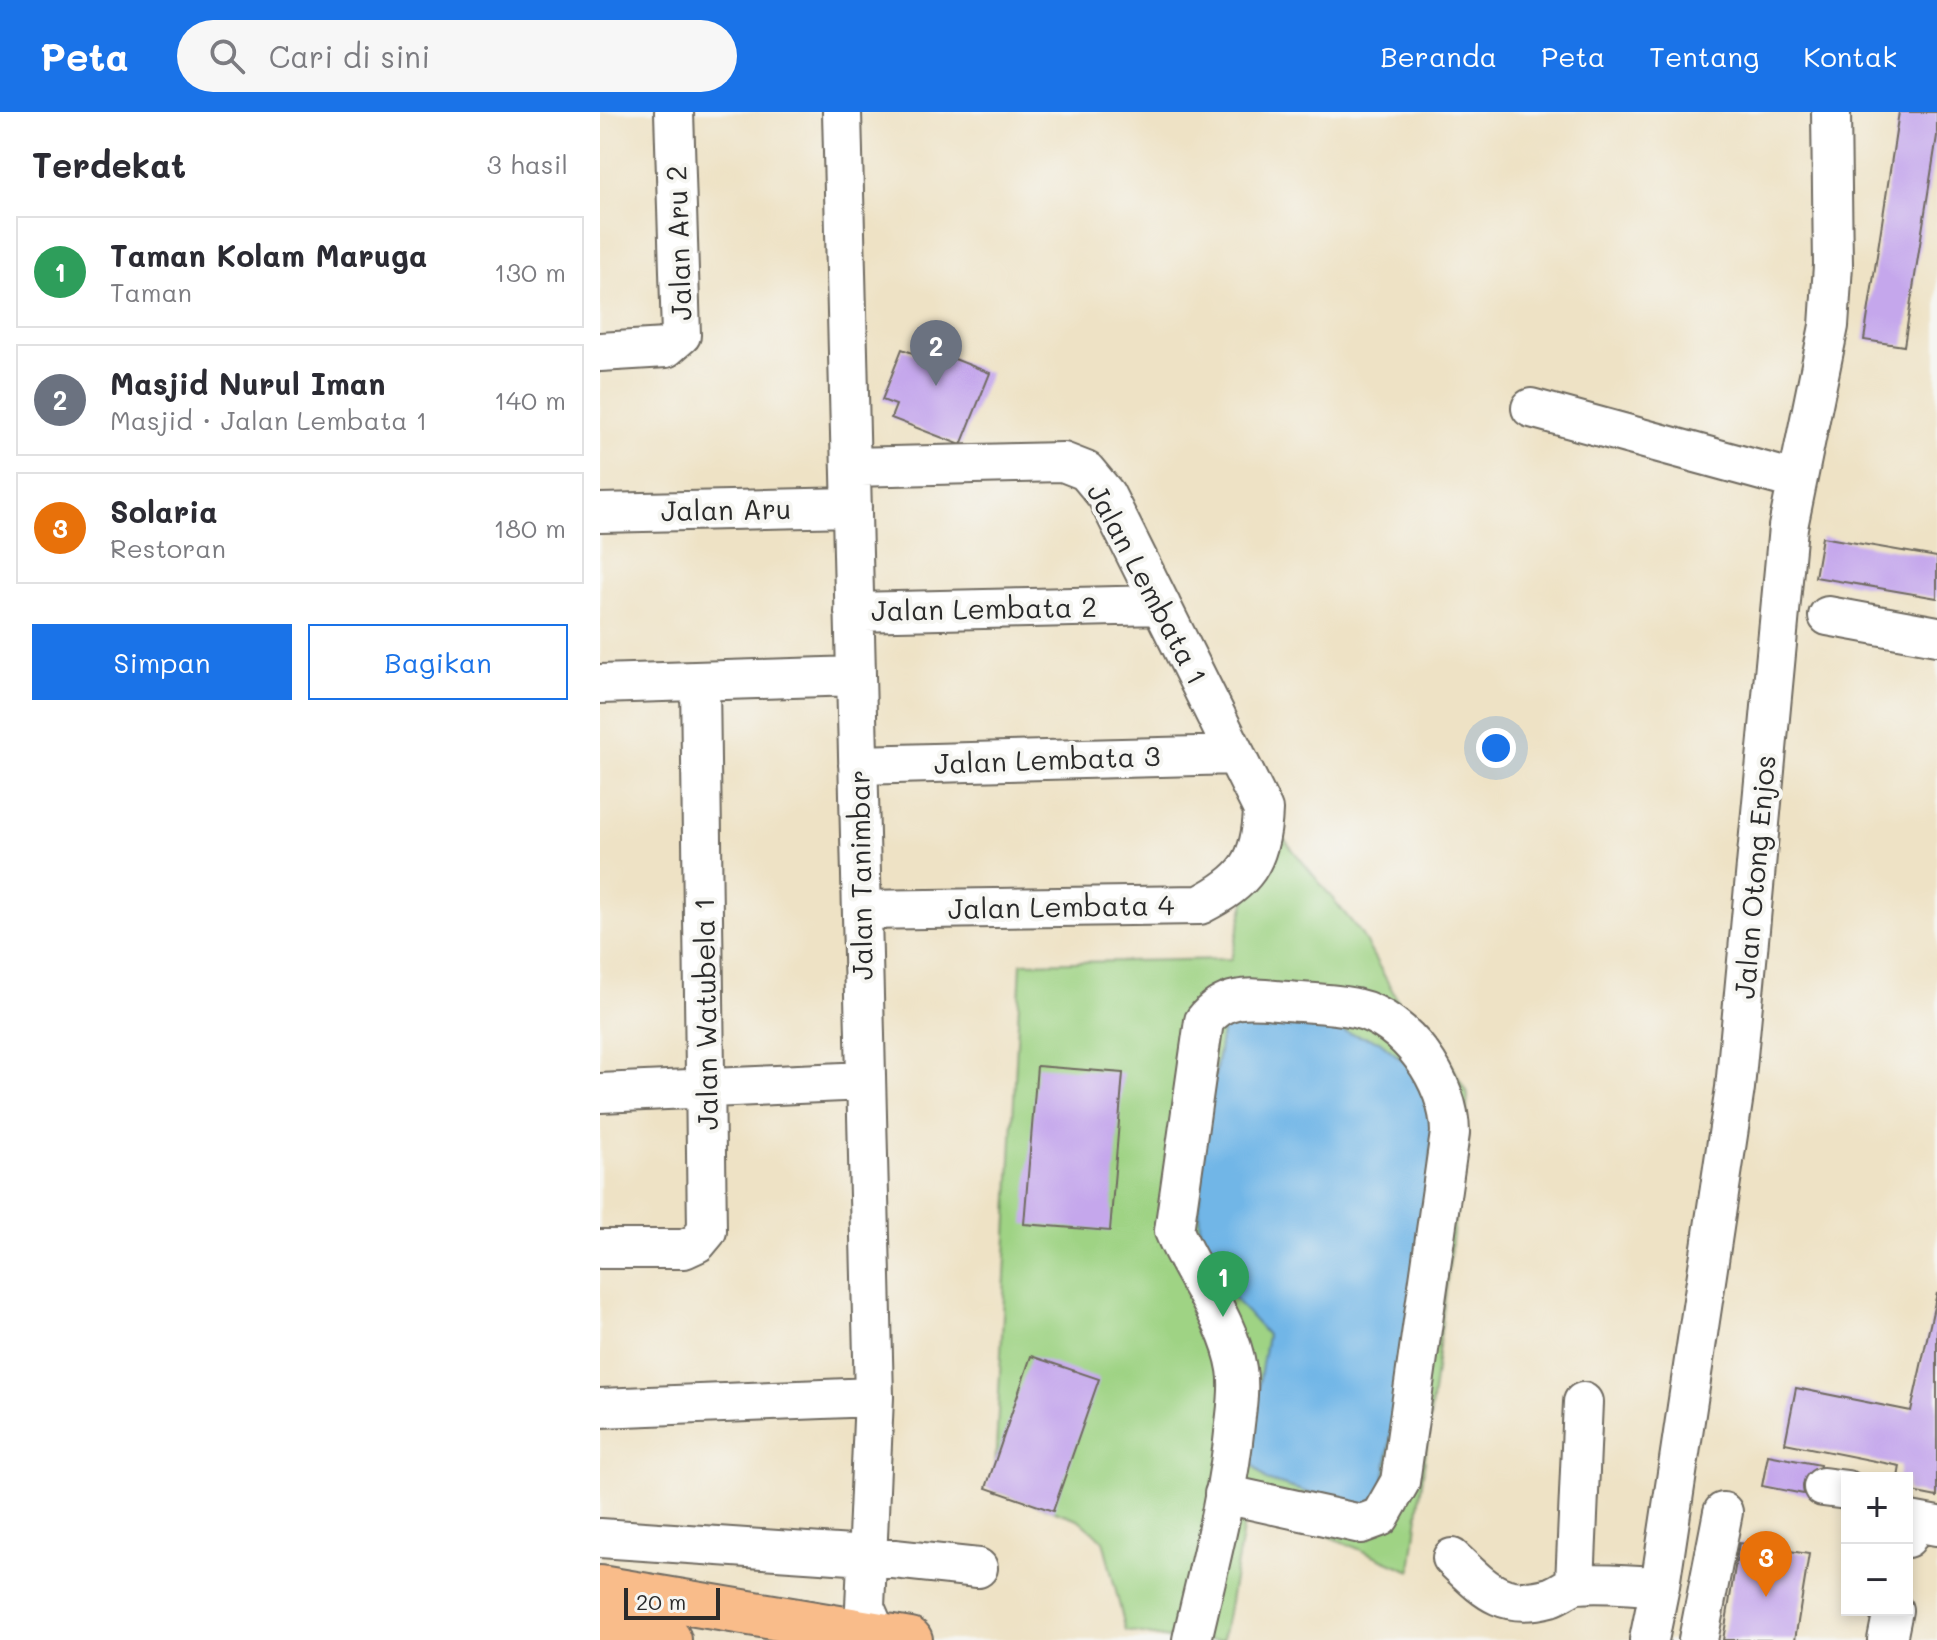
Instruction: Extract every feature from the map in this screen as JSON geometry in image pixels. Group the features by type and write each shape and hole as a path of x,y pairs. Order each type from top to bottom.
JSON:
{"main road":[{"path":"600,1588 893,1637"},
{"path":"600,1630 669,1640"}],"street":[{"name":"Jalan Aru 2","path":"600,352 666,348 681,335 674,112"},
{"name":"Jalan Tanimbar","path":"842,112 874,1397 865,1607 893,1637"},
{"name":"Jalan Otong Enjos","path":"1649,1640 1660,1586 1735,1088 1795,480 1829,326 1833,265 1831,112"},
{"path":"1531,408 1795,480"},
{"name":"Jalan Lembata 1","path":"851,467 1063,462 1086,471 1106,495 1263,810 1262,843 1247,870"},
{"name":"Jalan Aru","path":"600,513 852,507"},
{"name":"Jalan Lembata 2","path":"854,612 1161,605"},
{"path":"1828,616 1937,636"},
{"path":"600,684 856,676"},
{"name":"Jalan Watubela 1","path":"600,1249 684,1249 697,1243 707,1231 708,1090 700,682"},
{"name":"Jalan Lembata 3","path":"858,765 1236,755"},
{"name":"Jalan Lembata 4","path":"862,910 1200,905 1228,891 1247,870"},
{"path":"1192,1640 1231,1462 1238,1370 1221,1319 1187,1261 1174,1231 1204,1021 1215,1007 1237,997 1356,1008 1379,1017 1400,1034 1431,1068 1450,1111 1450,1133 1400,1482 1380,1517 1361,1524 1224,1494"},
{"path":"600,1093 866,1081"},
{"path":"600,1408 874,1397"},
{"path":"1575,1584 1583,1402"},
{"path":"1698,1640 1723,1512"},
{"path":"600,1538 866,1556 978,1568"},
{"path":"1452,1558 1486,1590 1504,1600 1528,1603 1558,1594 1575,1584 1660,1586"},
{"path":"1887,1640 1892,1616"}],"green space":[{"path":"1266,817 1360,932 1407,1017 1451,1064 1468,1095 1464,1144 1411,1571 1290,1520 1246,1513 1223,1640 1174,1640 1126,1631 1103,1540 1078,1519 994,1490 1021,963 1231,959"}],"water":[{"path":"1256,1016 1333,1029 1379,1041 1411,1067 1433,1111 1430,1173 1383,1489 1363,1509 1266,1480 1252,1464 1250,1438 1267,1335 1223,1285 1204,1251 1200,1231 1201,1172 1224,1019"}],"building":[{"path":"1899,112 1937,112 1937,136 1904,346 1864,340"},
{"path":"922,346 990,373 961,445 891,418 896,405 882,400 902,349 918,355"},
{"path":"1822,537 1937,557 1937,598 1815,577"},
{"path":"1037,1066 1123,1073 1110,1231 1024,1224"},
{"path":"1937,1293 1937,1497 1913,1492 1913,1472 1899,1472 1900,1466 1785,1443 1796,1388 1911,1411"},
{"path":"1031,1356 1099,1379 1053,1511 986,1488"},
{"path":"1768,1455 1820,1465 1814,1496 1762,1486"},
{"path":"1739,1543 1809,1554 1795,1640 1723,1640"}],"place":[{"name":"Masjid Nurul Iman","path":"936,386"},
{"name":"Taman Kolam Maruga","path":"1223,1317"},
{"name":"Solaria","path":"1766,1597"}]}
